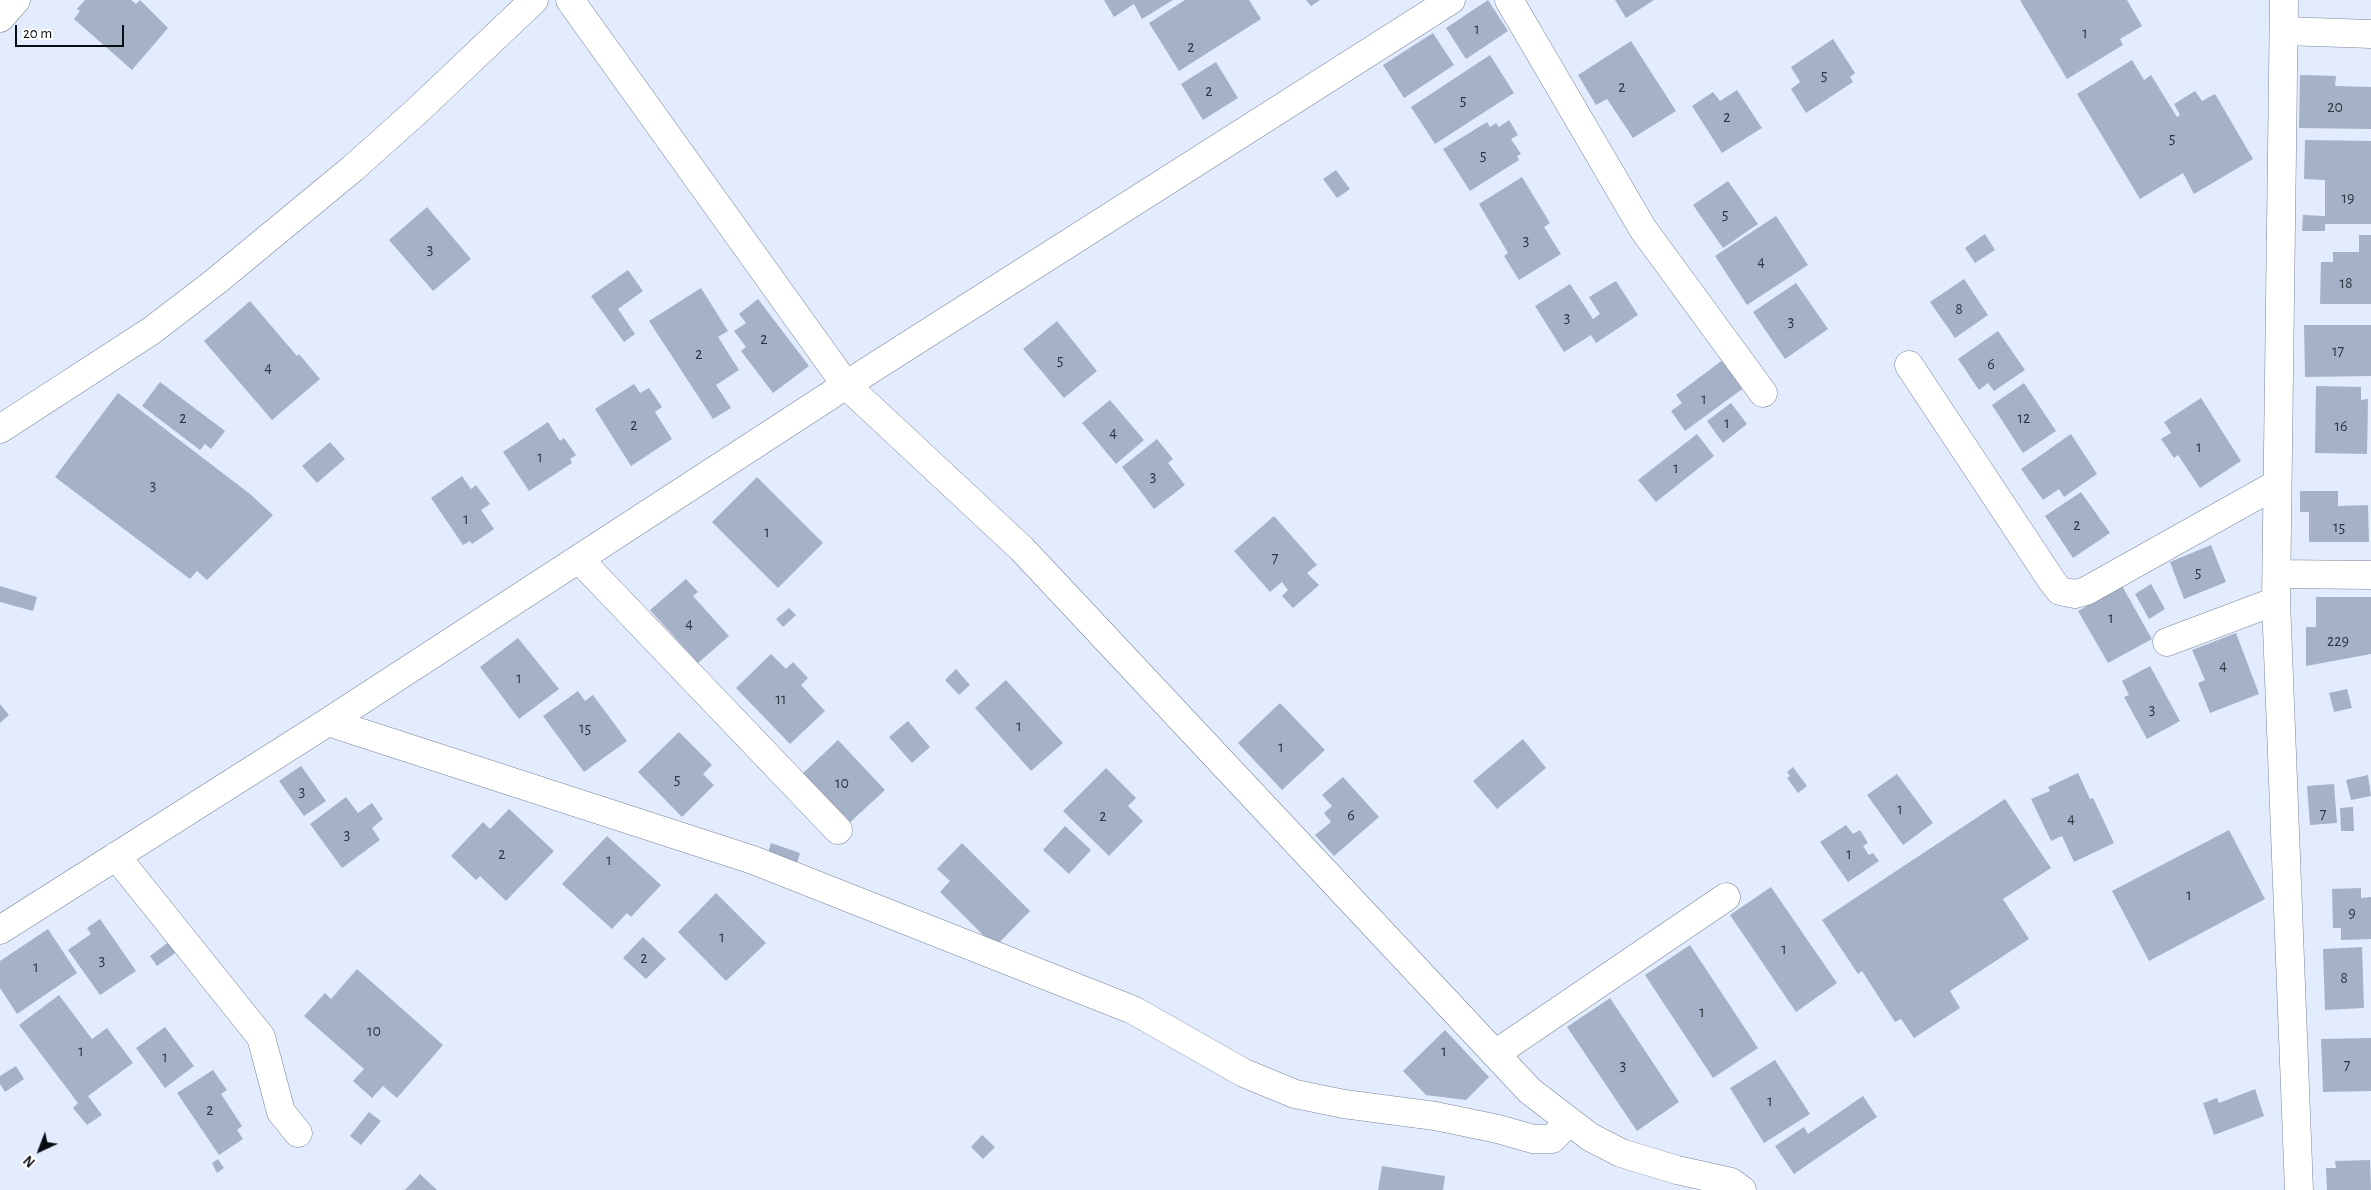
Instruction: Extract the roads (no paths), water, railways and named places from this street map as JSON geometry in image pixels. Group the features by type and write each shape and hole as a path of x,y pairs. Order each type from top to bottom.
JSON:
{"street":[{"path":"0,18 16,0"},
{"path":"0,429 151,331 250,254 417,111 534,0"},
{"path":"570,0 846,385 1022,549 1530,1091 1590,1137 1621,1153 1677,1170 1731,1182 1742,1190"},
{"path":"0,930 328,722 846,385 1451,0"},
{"path":"1509,0 1643,229 1763,393"},
{"path":"2284,0 2277,484 2278,574 2276,601 2299,1190"},
{"path":"2284,30 2371,34"},
{"path":"1909,365 2060,591 2075,594 2086,590 2277,484"},
{"path":"579,559 838,830"},
{"path":"2278,574 2371,575"},
{"path":"2167,642 2276,601"},
{"path":"328,722 753,860 1133,1010 1244,1073 1295,1094 1344,1104 1435,1116 1498,1129 1533,1139 1552,1140 1569,1122"},
{"path":"116,856 261,1037 281,1112 298,1133"},
{"path":"1495,1054 1726,896"}]}
